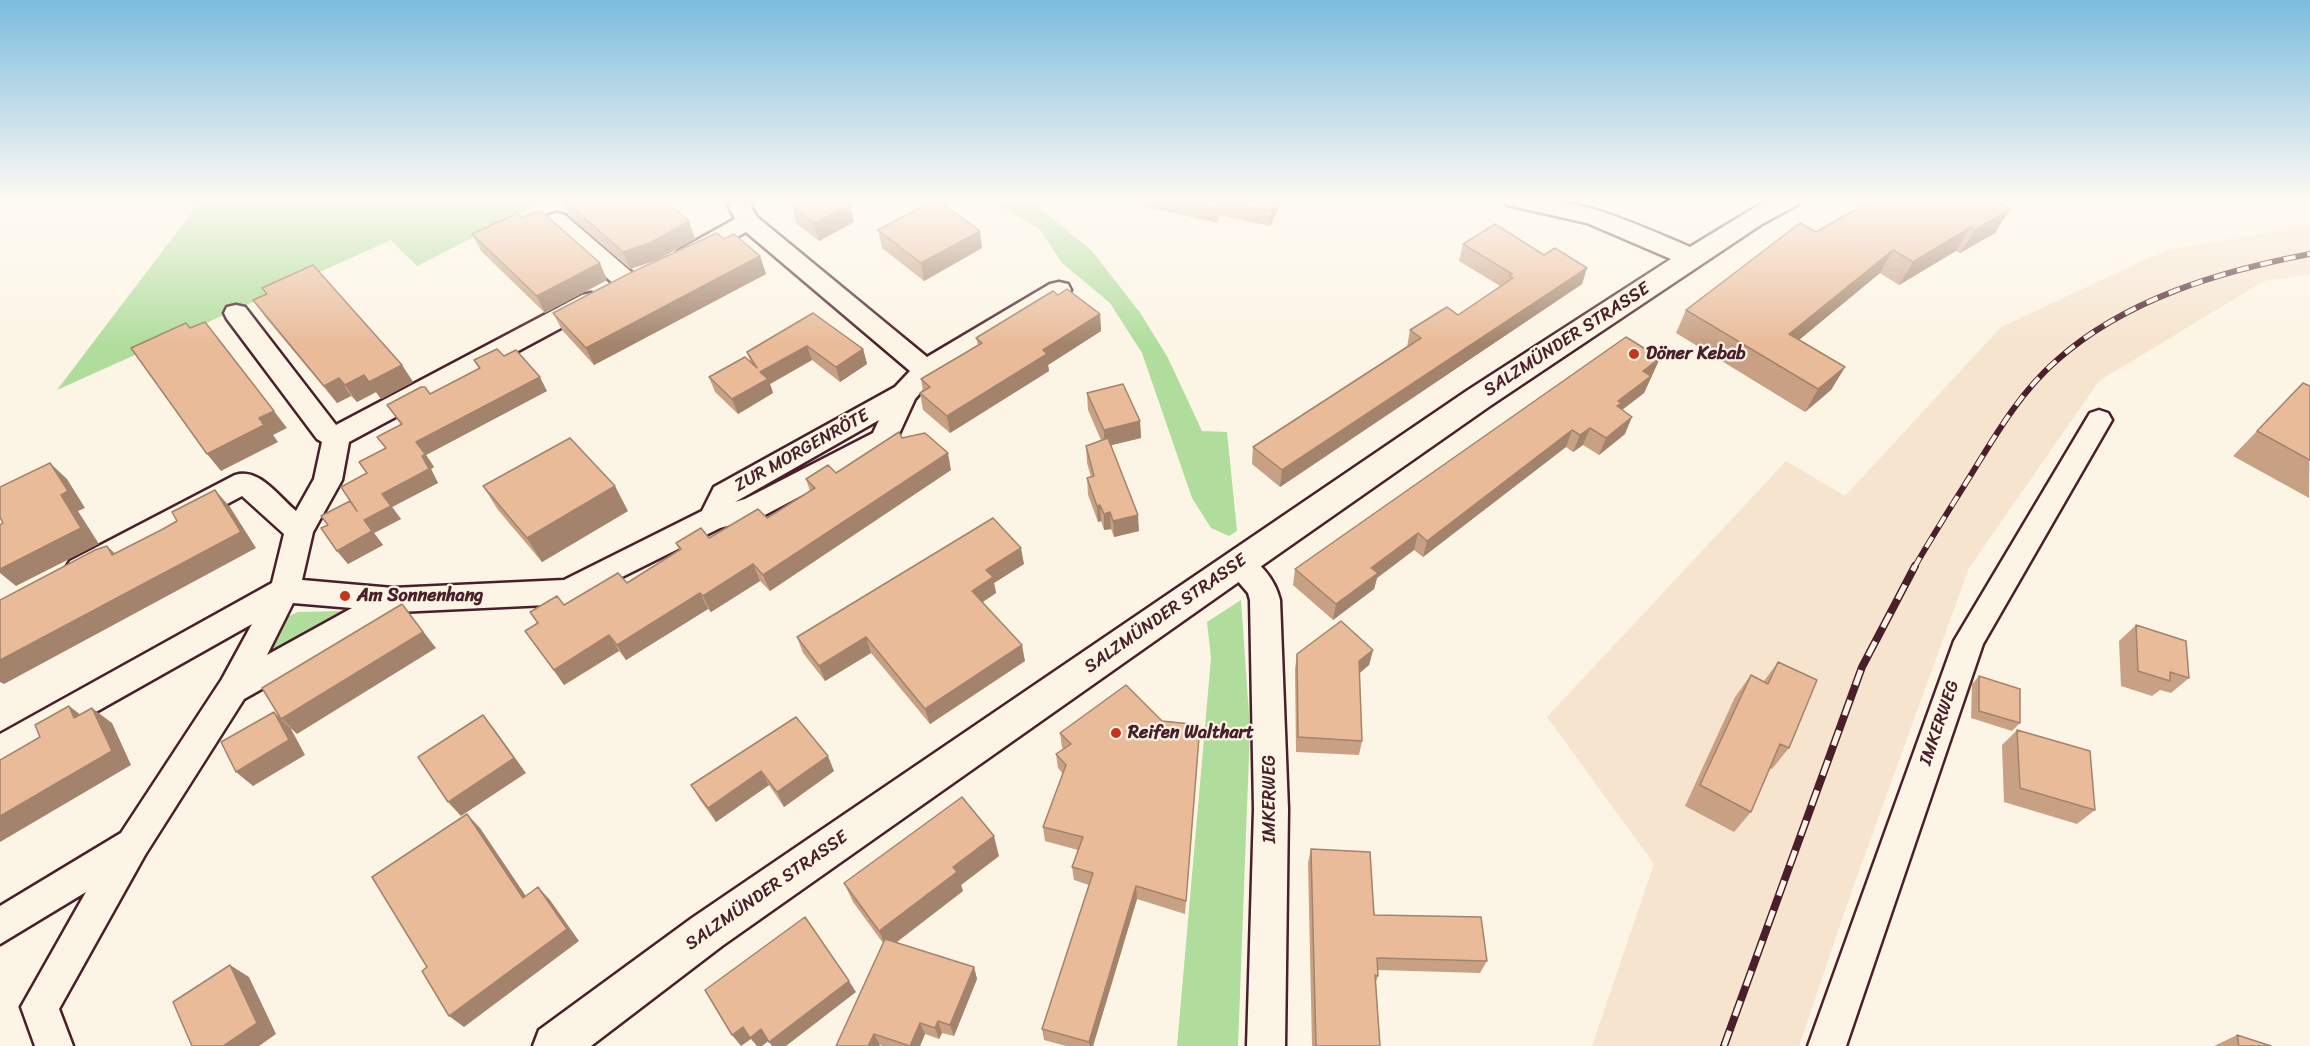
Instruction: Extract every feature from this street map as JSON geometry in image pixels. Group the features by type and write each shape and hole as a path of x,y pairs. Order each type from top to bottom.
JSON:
{"main road":[{"path":"1668,248 1691,258"},
{"name":"SALZMÜNDER STRASSE","path":"555,1046 706,932 1479,398 1703,248"}],"street":[{"path":"603,248 647,274"},
{"path":"336,437 647,274 687,248"},
{"path":"788,248 926,370"},
{"name":"ZUR MORGENRÖTE","path":"285,590 393,600 568,592 712,519 724,495 904,394 926,370 1059,290"},
{"path":"236,314 326,432 336,437"},
{"name":"IMKERWEG","path":"1827,1046 1969,641 2099,420"},
{"path":"54,1046 40,1007 133,844 233,689 285,590 299,531 328,480 336,437"},
{"path":"61,579 245,482 299,531"},
{"name":"IMKERWEG","path":"1238,564 1262,588 1265,600 1271,809 1266,1046"},
{"path":"0,751 285,590"},
{"name":"ZUR MORGENRÖTE","path":"233,689 393,600"},
{"path":"0,926 133,844"}],"shaded area":[{"path":"2179,248 2310,248 2310,274 2264,281 2099,381 1969,568 1851,893 1799,1046 1592,1046 1654,864 1547,717 1786,461 1845,496 2001,327 2166,250"}],"green space":[{"path":"165,248 374,248 57,390"},
{"path":"399,248 453,248 417,266"},
{"path":"1052,248 1088,248 1092,251 1141,314 1168,358 1202,431 1227,432 1237,531 1229,536 1211,528 1192,498 1142,353 1110,303 1062,263"},
{"path":"1241,600 1250,729 1238,1046 1177,1046 1211,658 1207,622"},
{"path":"342,611 345,614 273,652 271,647 287,617 298,612"}],"building":[{"path":"486,248 583,248 600,263 537,296"},
{"path":"618,248 636,248 623,252"},
{"path":"685,248 750,248 760,256 586,348 553,313"},
{"path":"901,248 949,248 921,263"},
{"path":"1469,248 1533,248 1544,255 1555,248 1587,268 1282,470 1253,447 1421,338 1410,330 1447,307 1458,315 1513,278 1509,276 1512,274"},
{"path":"1767,248 1937,248 1913,262 1893,250 1789,334 1845,367 1818,389 1686,310"},
{"path":"313,265 402,365 369,382 364,375 345,385 339,378 324,386 253,300 267,294 262,288"},
{"path":"1067,289 1100,314 1043,350 1047,354 947,416 920,393 930,387 921,379 982,343 976,338 1053,291 1058,295"},
{"path":"813,313 863,349 836,367 807,346 760,372 768,379 732,399 709,377 745,357 757,368 747,352"},
{"path":"205,322 274,411 259,418 264,425 207,454 131,348 186,323 190,328"},
{"path":"1626,337 1660,358 1643,371 1651,376 1618,401 1622,403 1617,406 1632,417 1606,438 1590,428 1580,435 1572,430 1427,541 1418,533 1371,568 1378,573 1336,604 1295,569"},
{"path":"497,349 504,356 516,350 540,377 416,442 425,454 422,456 429,469 382,494 391,506 364,520 372,531 337,551 321,528 328,525 321,516 350,501 357,511 341,487 367,473 359,462 386,448 377,437 402,424 387,405 421,387 425,387 430,394 480,368 474,360"},
{"path":"2303,383 2310,386 2310,460 2257,431"},
{"path":"1123,384 1140,421 1104,430 1087,393"},
{"path":"899,432 902,438 925,433 948,453 763,575 753,564 703,596 700,593 617,645 609,635 554,670 525,631 538,623 530,612 557,596 564,605 618,573 627,583 681,549 676,543 701,528 709,538 758,509 767,518 815,488 806,479 828,465 836,473"},
{"path":"570,438 615,486 527,538 483,486"},
{"path":"1108,438 1138,515 1113,521 1110,512 1104,514 1100,505 1097,506 1087,478 1094,476 1086,446"},
{"path":"50,463 68,491 61,495 81,528 0,569 0,525 3,523 0,517 0,487"},
{"path":"215,490 241,532 0,660 0,600 95,550 107,546 112,555 163,529 177,521 172,512"},
{"path":"993,518 1021,548 986,570 993,577 972,591 1022,645 925,709 866,637 819,666 797,637"},
{"path":"402,604 423,632 281,719 262,688"},
{"path":"1341,621 1373,650 1359,661 1362,741 1298,737 1297,654"},
{"path":"2136,625 2186,641 2189,678 2170,672 2170,681 2138,671"},
{"path":"1778,662 1817,680 1789,748 1780,744 1751,812 1700,785 1751,675 1768,684"},
{"path":"1979,676 2020,689 2020,723 1979,711"},
{"path":"1126,685 1162,721 1200,725 1186,901 1136,886 1089,1042 1042,1029 1093,873 1072,867 1083,837 1043,827 1066,765 1056,754 1071,744 1060,733"},
{"path":"69,706 74,718 92,708 112,751 0,816 0,760 40,737 35,725"},
{"path":"274,712 289,740 236,772 221,742"},
{"path":"483,715 514,758 448,802 418,757"},
{"path":"796,717 828,756 777,792 761,771 708,808 691,785"},
{"path":"2017,730 2090,751 2095,810 2020,788"},
{"path":"962,797 994,836 953,867 957,872 879,931 844,883"},
{"path":"467,814 523,898 538,887 567,929 449,1016 422,971 427,967 372,877"},
{"path":"1311,849 1370,852 1374,915 1481,917 1487,961 1377,958 1378,976 1375,975 1380,1046 1316,1046"},
{"path":"805,917 849,981 769,1042 761,1029 750,1038 743,1027 732,1035 705,990"},
{"path":"885,939 974,967 950,1025 938,1021 935,1028 920,1023 910,1046 874,1034 868,1046 836,1046"},
{"path":"230,965 257,1023 223,1046 192,1046 173,1002"},
{"path":"2237,1035 2271,1046 2239,1046"}],"railway":[{"path":"1914,568 2017,404 2042,374 2083,339 2143,304 2176,291 2242,269 2310,254"},
{"path":"1724,1046 1862,667 1915,566"}],"place":[{"name":"Döner Kebab","path":"1634,354"},
{"name":"Am Sonnenhang","path":"345,596"},
{"name":"Reifen Walthart","path":"1116,733"}]}
